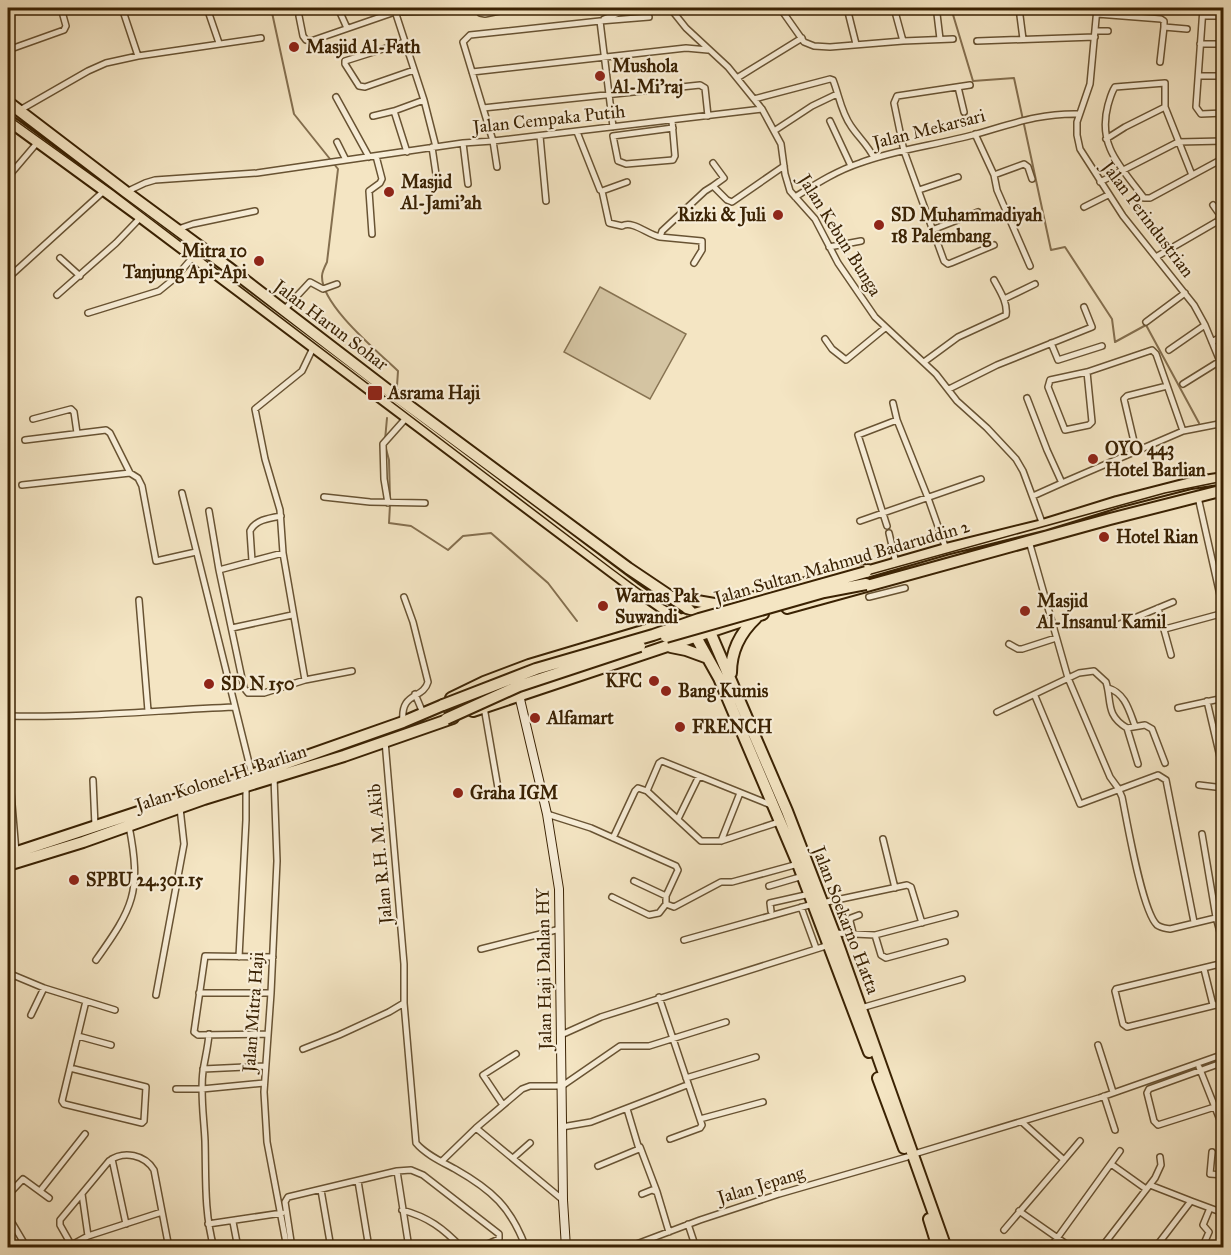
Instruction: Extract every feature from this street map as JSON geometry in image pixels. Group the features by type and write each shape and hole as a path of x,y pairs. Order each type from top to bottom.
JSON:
{"highway":[{"name":"Jalan Harun Sohar","path":"8,102 284,310 444,439 653,602 679,619"},
{"name":"Jalan Harun Sohar","path":"8,120 407,417 444,439 667,596 693,618"},
{"name":"Jalan Sultan Mahmud Badaruddin 2","path":"442,705 536,669 653,635 699,619 946,549 1043,525 1116,502 1191,483 1224,478"},
{"path":"445,719 758,616 855,591 872,583 1198,495 1224,490"},
{"path":"442,705 453,696 515,670 679,619 693,618 723,605 849,571 860,569 868,572"},
{"name":"Jalan Sultan Mahmud Badaruddin 2","path":"445,719 545,676 668,637 824,592 872,583"},
{"path":"667,596 723,605"},
{"path":"645,630 656,616 657,610 653,602"},
{"path":"723,605 720,615 729,626"},
{"path":"730,677 732,657 737,642 758,616"},
{"path":"693,618 696,637"},
{"name":"Jalan Soekarno Hatta","path":"693,618 710,632 787,810 829,945 875,1059"},
{"name":"Jalan Soekarno Hatta","path":"679,619 696,637 719,678 803,876 834,933 861,1008 884,1089 946,1248"},
{"path":"645,630 649,652"},
{"path":"668,646 708,658"},
{"name":"Jalan Kolonel H. Barlian","path":"12,859 95,826 252,775 403,722 442,705"},
{"name":"Jalan Kolonel H. Barlian","path":"44,848 129,826 445,719"},
{"name":"Jalan Soekarno Hatta","path":"884,1089 911,1156 938,1248"}],"street":[{"path":"8,50 64,30 66,26 61,8"},
{"path":"122,8 138,56"},
{"path":"207,8 219,43"},
{"path":"338,8 347,28"},
{"path":"299,16 303,36 306,40 313,40 395,10 448,11 450,8"},
{"path":"479,8 480,13 485,14 514,8"},
{"path":"540,8 545,11 558,8"},
{"path":"600,21 632,8"},
{"name":"Jalan Kebun Bunga","path":"670,8 700,43 737,78 762,110 781,144 788,187 815,219 851,283 875,317 924,362 961,405 1002,442 1016,459 1043,525"},
{"path":"780,8 804,42 814,46 830,47 903,40 953,39"},
{"path":"847,8 856,44"},
{"path":"894,8 903,40"},
{"path":"1019,8 1023,39"},
{"path":"1203,8 1198,111 1201,114 1224,113"},
{"path":"395,10 424,100 434,147 437,181"},
{"path":"1097,11 1159,18 1164,21 1160,62"},
{"name":"Jalan Perindustrian","path":"1097,11 1090,84 1079,114 1077,135 1080,149 1108,195 1194,305 1205,325 1224,372"},
{"path":"937,14 940,39"},
{"path":"1203,16 1224,16"},
{"path":"497,167 493,141 463,42 470,35 649,17"},
{"path":"600,21 613,127"},
{"path":"1164,27 1187,29"},
{"path":"977,41 1095,34 1108,31"},
{"path":"19,111 97,66 138,56 261,38"},
{"path":"737,78 802,38"},
{"path":"405,42 345,61 345,64 359,86 365,87 414,70"},
{"path":"691,48 700,43"},
{"path":"1200,44 1224,44"},
{"path":"472,72 603,56 691,48 708,50"},
{"path":"1199,76 1224,76"},
{"path":"754,99 830,79 834,81 847,120 866,142 874,158"},
{"path":"1191,175 1164,107 1166,85 1163,82 1115,87 1106,113 1104,127 1106,139 1123,169 1147,199 1222,159 1224,168"},
{"path":"483,108 700,85 705,88 708,116"},
{"path":"970,85 897,96 894,103 904,151 944,261 948,264 994,245"},
{"path":"958,87 964,112"},
{"path":"774,131 812,106 837,94"},
{"path":"336,97 373,156 382,179 369,191 372,234"},
{"path":"373,116 424,100"},
{"path":"1106,139 1164,107"},
{"name":"Jalan Cempaka Putih","path":"126,192 155,180 257,173 463,143 762,110"},
{"path":"394,111 407,152"},
{"name":"Jalan Mekarsari","path":"795,197 831,175 874,158 975,134 1022,119 1056,113 1079,114"},
{"path":"672,121 673,128 675,156 673,160 626,164 618,161 613,136 673,128"},
{"path":"830,121 851,166"},
{"path":"577,132 601,190 609,224 632,225 650,235 660,237 702,241 702,250 694,263"},
{"path":"975,134 994,175 996,190 1030,266"},
{"path":"540,136 546,201"},
{"path":"1100,182 1178,142 1224,141"},
{"path":"336,142 343,161"},
{"path":"8,177 37,143"},
{"path":"463,143 468,184"},
{"path":"660,237 662,231 705,191 724,177 713,163"},
{"path":"994,175 1024,164 1028,167 1032,179"},
{"path":"713,186 732,202 784,166"},
{"path":"919,190 958,177"},
{"path":"601,190 627,182"},
{"path":"8,278 105,190"},
{"path":"1084,207 1108,195"},
{"path":"1155,257 1218,221 1220,215 1213,205"},
{"path":"177,229 255,211"},
{"path":"932,230 978,212"},
{"path":"57,295 116,243 141,217"},
{"path":"829,247 861,242"},
{"path":"88,313 159,291 175,278 193,257"},
{"path":"60,258 80,276"},
{"path":"924,362 958,337 1006,315 1008,311 1004,299 994,280"},
{"path":"284,310 310,282 325,288 337,284"},
{"path":"1004,299 1035,284"},
{"path":"1146,322 1185,293"},
{"path":"949,389 997,365 1093,326 1084,307"},
{"path":"1168,350 1205,325"},
{"path":"825,339 832,349 846,360 885,328"},
{"path":"1212,342 1224,335"},
{"path":"1051,343 1058,360 1102,346"},
{"path":"305,680 292,615 283,553 281,516 265,459 255,409 302,371 313,348"},
{"path":"1087,372 1092,422 1089,425 1065,430 1048,384 1050,380 1087,372 1152,350 1156,354 1183,431"},
{"path":"1183,384 1220,361"},
{"path":"1136,450 1124,399 1167,386"},
{"path":"1027,398 1042,440 1062,483"},
{"path":"893,403 897,420 946,549"},
{"path":"33,419 70,409 74,412 77,434"},
{"path":"389,503 384,479 383,444 407,417"},
{"path":"897,420 858,435 884,513 897,564"},
{"path":"1033,496 1183,431 1224,423"},
{"path":"25,440 109,431 130,473 138,478 142,486 156,561 196,552"},
{"path":"22,484 130,473"},
{"path":"860,521 981,479"},
{"path":"182,492 252,775"},
{"path":"1165,629 1224,613 1198,495"},
{"path":"324,497 389,503 425,503"},
{"path":"209,511 244,688 248,693 264,693 305,680 352,671"},
{"path":"252,561 250,531 252,527 257,522 281,516"},
{"path":"1029,541 1068,678 1110,777 1118,788 1144,896 1155,924 1161,928 1170,929 1224,916"},
{"path":"219,570 283,553"},
{"path":"872,583 882,594"},
{"path":"869,597 905,588"},
{"path":"403,722 403,709 409,699 426,688 428,682 413,622 404,597"},
{"path":"139,600 148,711"},
{"path":"1115,626 1173,602"},
{"path":"1158,608 1171,655"},
{"path":"232,628 292,615"},
{"path":"1009,644 1022,649 1056,638"},
{"path":"998,712 1068,678 1090,670 1094,671 1106,682 1109,705 1116,719 1127,728 1138,764"},
{"path":"1108,688 1116,690 1122,696 1136,726"},
{"path":"416,694 423,713"},
{"name":"Jalan Haji Dahlan HY","path":"519,695 547,814 559,889 563,1200 566,1248"},
{"path":"1035,696 1080,804 1158,775 1166,780 1194,922"},
{"path":"1178,708 1224,698"},
{"path":"1207,701 1224,774"},
{"path":"8,716 59,717 235,707"},
{"path":"484,707 498,788"},
{"path":"1127,728 1144,725 1152,729 1165,763"},
{"name":"Jalan R.H. M. Akib","path":"385,741 416,1143 441,1161 472,1178 501,1203 513,1216 526,1248"},
{"path":"8,758 12,859"},
{"path":"647,791 662,761 773,806"},
{"name":"Jalan Mitra Haji","path":"274,777 277,861 264,1083 267,1142 282,1213 286,1248"},
{"path":"678,819 699,777"},
{"path":"93,780 95,826"},
{"path":"1200,785 1224,788"},
{"path":"239,957 246,786"},
{"path":"613,838 638,788 647,791 701,841 721,841 781,822"},
{"path":"721,841 740,793"},
{"path":"156,995 184,844 180,808"},
{"path":"547,814 613,838 676,866 678,870 666,896 666,904 659,913 649,915 612,897"},
{"path":"96,960 125,919 133,897 135,861 129,826"},
{"path":"1202,834 1216,917 1224,947"},
{"path":"883,839 895,888"},
{"path":"666,904 674,907 722,882 732,882 798,864"},
{"path":"769,886 803,876"},
{"path":"634,881 666,896"},
{"path":"771,911 770,903 815,900 908,885 911,887 922,923"},
{"path":"684,940 801,907 815,900"},
{"path":"801,907 816,948"},
{"path":"834,933 874,935 955,914"},
{"path":"853,933 850,921 851,918 859,915"},
{"path":"481,949 560,929"},
{"path":"874,935 881,955 886,958 945,942"},
{"path":"561,1035 601,1017 659,997 829,945"},
{"path":"268,1034 198,1035 194,1032 205,956 273,957"},
{"path":"1224,963 1116,989 1115,995 1123,1024 1127,1027 1224,1002"},
{"path":"1204,969 1213,1005"},
{"path":"8,973 44,988 115,1010"},
{"path":"861,1008 962,979"},
{"path":"31,1015 44,988"},
{"path":"200,993 271,993"},
{"path":"659,997 702,1125 700,1128 670,1139"},
{"path":"70,1068 146,1087 144,1122 64,1104 62,1101 86,1001"},
{"path":"303,1049 339,1035 404,1003"},
{"path":"441,1161 522,1089 530,1086 562,1086 620,1046 645,1047 726,1022"},
{"path":"209,1034 202,1089 208,1224 214,1248"},
{"path":"78,1036 111,1045"},
{"path":"1098,1046 1113,1092"},
{"path":"503,1104 483,1074 516,1054"},
{"name":"Jalan Jepang","path":"626,1248 688,1224 779,1194 1022,1122 1224,1054"},
{"path":"562,1127 591,1122 627,1109 687,1082 756,1057"},
{"path":"1198,1062 1224,1130"},
{"path":"1224,1062 1200,1069 1148,1091 1154,1121 1158,1125 1224,1104"},
{"path":"203,1069 265,1066"},
{"path":"176,1089 264,1083"},
{"path":"1104,1096 1115,1130"},
{"path":"700,1119 763,1102"},
{"path":"627,1109 669,1232"},
{"path":"1022,1122 1064,1160"},
{"path":"476,1128 563,1200"},
{"path":"40,1191 85,1134"},
{"path":"1004,1230 1080,1141"},
{"path":"513,1158 530,1143"},
{"path":"598,1166 637,1151 640,1147"},
{"path":"1050,1248 1120,1151"},
{"path":"1212,1152 1209,1174 1224,1175"},
{"path":"162,1212 88,1236 70,1246 60,1225 60,1220 112,1159 127,1154 150,1163 154,1170 162,1212 168,1247"},
{"path":"1101,1248 1159,1171 1160,1157"},
{"path":"112,1159 126,1224"},
{"path":"1110,1164 1148,1187 1224,1212"},
{"path":"292,1248 286,1199 397,1171 411,1170 423,1175 499,1234 499,1239 479,1248"},
{"path":"397,1171 409,1248"},
{"path":"8,1195 23,1179 49,1198"},
{"path":"358,1181 369,1248"},
{"path":"321,1190 331,1248"},
{"path":"642,1194 652,1190 657,1192"},
{"path":"82,1194 88,1236"},
{"path":"1155,1248 1191,1201"},
{"path":"1202,1248 1209,1232 1203,1225 1210,1208"},
{"path":"402,1210 421,1215 436,1224 462,1248"},
{"path":"1019,1211 1072,1248"},
{"path":"208,1224 282,1213"},
{"path":"8,1216 27,1248"},
{"path":"233,1222 238,1248"},
{"path":"688,1224 696,1248"}],"shaded area":[{"path":"600,287 686,334 650,399 564,352"}],"waterway":[{"path":"271,8 294,114 338,169 327,262 322,274 324,288 340,314 398,371 397,386"},
{"path":"951,8 973,81 1014,78 1051,250 1065,247 1112,319 1115,342 1146,325 1199,423"},
{"path":"385,440 387,418"},
{"path":"385,445 389,460 390,499"},
{"path":"390,505 389,523 411,526 448,550 463,536 491,533 548,583 577,621"}],"tram line":[{"path":"8,115 114,191 637,588 677,611 707,617 723,615 1165,493 1224,481"}],"place":[{"name":"Masjid Al-Fath","path":"294,47"},
{"name":"Mushola Al-Mi'raj","path":"600,76"},
{"name":"Masjid Al-Jami'ah","path":"389,192"},
{"name":"Rizki & Juli","path":"778,215"},
{"name":"SD Muhammadiyah 18 Palembang","path":"879,225"},
{"name":"Mitra 10 Tanjung Api-Api","path":"259,261"},
{"name":"Asrama Haji","path":"375,393"},
{"name":"OYO 443 Hotel Barlian","path":"1093,459"},
{"name":"Hotel Rian","path":"1104,537"},
{"name":"Warnas Pak Suwandi","path":"603,606"},
{"name":"Masjid Al-Insanul Kamil","path":"1025,611"},
{"name":"KFC","path":"654,681"},
{"name":"SD N 150","path":"209,684"},
{"name":"Bang Kumis","path":"666,691"},
{"name":"Alfamart","path":"535,718"},
{"name":"FRENCH","path":"680,727"},
{"name":"Graha IGM","path":"458,793"},
{"name":"SPBU 24.301.15","path":"74,880"}]}
